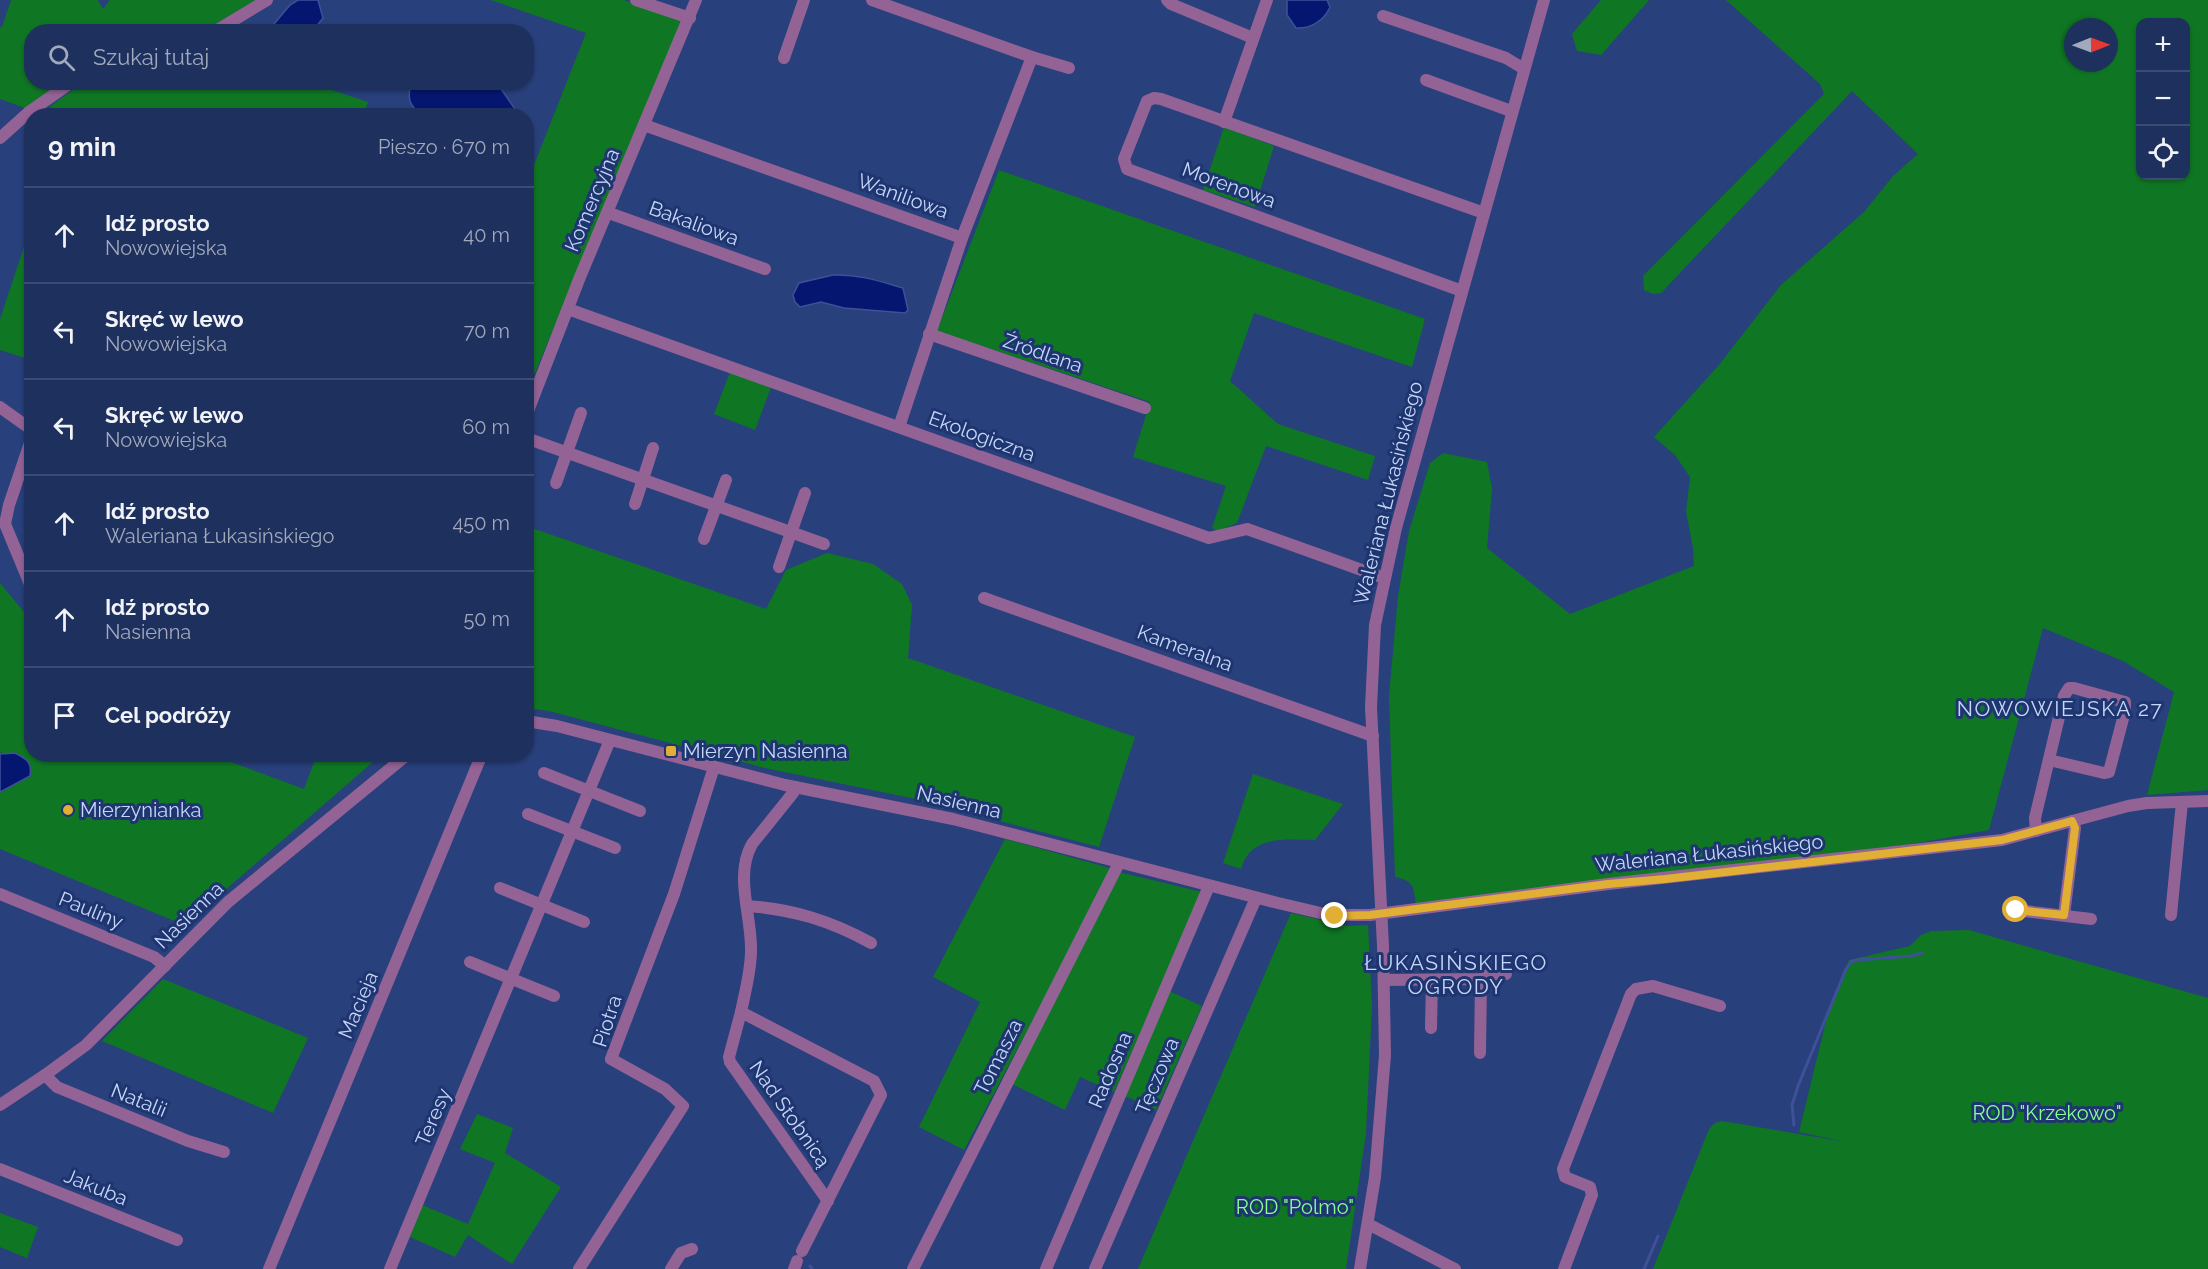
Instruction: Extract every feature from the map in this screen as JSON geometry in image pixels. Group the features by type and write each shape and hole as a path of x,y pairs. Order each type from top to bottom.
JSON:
{"street":[{"path":"227,24 267,0"},
{"path":"636,0 690,18"},
{"name":"Komercyjna","path":"534,396 696,0"},
{"path":"784,57 804,0"},
{"path":"872,0 1069,68"},
{"path":"1167,0 1171,4 1253,38"},
{"path":"1224,122 1267,0"},
{"name":"Waleriana Łukasińskiego","path":"1360,1269 1376,1177 1384,1079 1382,914 1372,736 1373,647 1384,578 1396,528 1511,111 1544,0"},
{"path":"1383,16 1506,58 1524,69"},
{"path":"962,238 1032,57"},
{"path":"1426,80 1511,111"},
{"path":"35,108 61,90"},
{"name":"Morenowa","path":"1462,291 1127,169 1124,159 1147,101 1154,98 1484,213"},
{"path":"0,138 24,116"},
{"name":"Waniliowa","path":"644,125 962,238 899,427"},
{"name":"Bakaliowa","path":"609,213 765,269"},
{"name":"Ekologiczna","path":"568,309 1209,538 1247,529 1384,578"},
{"name":"Źródlana","path":"929,334 1145,408"},
{"path":"0,407 24,424"},
{"path":"556,483 581,413"},
{"path":"534,441 824,544"},
{"path":"635,504 653,448"},
{"path":"24,461 5,524 24,570"},
{"path":"704,539 726,480"},
{"path":"779,567 805,493"},
{"name":"Kameralna","path":"984,598 1372,736"},
{"path":"2036,831 2035,818 2064,696 2069,688 2125,702 2126,707 2109,772 2104,773 2049,760"},
{"name":"Nasienna","path":"534,722 795,787 937,815 1329,915 1382,914"},
{"name":"Teresy","path":"390,1269 610,740"},
{"name":"Nasienna","path":"0,1105 45,1075 90,1040 228,902 398,762"},
{"name":"Macieja","path":"268,1269 479,762"},
{"name":"Piotra","path":"579,1269 683,1106 666,1089 611,1059 674,894 714,767"},
{"path":"544,773 640,812"},
{"name":"Nad Stobnicą","path":"795,787 793,793 748,852 744,867 751,949 750,969 729,1057 730,1062 828,1201"},
{"name":"Waleriana Łukasińskiego","path":"1382,914 1608,884 1992,842 2128,806 2208,801"},
{"path":"2170,915 2182,802"},
{"path":"528,814 615,848"},
{"path":"2064,915 2075,828 2072,821"},
{"name":"Tomasza","path":"913,1269 1119,863"},
{"name":"Radosna","path":"1046,1269 1209,886"},
{"path":"500,888 584,922"},
{"name":"Pauliny","path":"0,894 154,957 165,966"},
{"name":"Tęczowa","path":"1095,1269 1256,898"},
{"path":"747,906 817,917 849,930 871,943"},
{"path":"2016,910 2091,919"},
{"path":"470,962 554,996"},
{"path":"1384,980 1481,979 1488,975 1506,975"},
{"path":"1480,1053 1481,979"},
{"path":"1431,1028 1432,981"},
{"path":"1564,1269 1592,1195 1590,1186 1565,1177 1563,1169 1631,994 1636,989 1653,986 1720,1006"},
{"name":"Nad Stobnicą","path":"741,1012 874,1081 880,1095 798,1260"},
{"name":"Natalii","path":"45,1075 57,1087 188,1141 224,1152"},
{"name":"Jakuba","path":"0,1169 177,1240"},
{"path":"1368,1224 1455,1269"},
{"path":"670,1269 681,1253 692,1249"}],"green space":[{"path":"11,0 98,0 103,9 110,0 256,0 215,24 24,24 24,90 52,90 25,108 0,99 0,27 2,27"},
{"path":"491,0 624,0 682,20 534,375 534,165 586,33"},
{"path":"1601,0 1649,0 1601,55 1577,51 1572,34"},
{"path":"1726,0 2208,0 2208,790 2147,795 2174,692 2123,661 2043,628 1989,830 1879,850 1416,904 1412,885 1406,880 1395,877 1389,696 1398,596 1409,531 1430,463 1443,453 1487,462 1492,489 1487,548 1570,614 1694,566 1686,512 1690,477 1675,455 1654,437 1719,365 1781,285 1864,212 1893,176 1918,154 1852,91 1661,293 1653,294 1644,290 1643,276 1824,94 1820,84"},
{"path":"73,90 332,90 368,102 366,108 49,107"},
{"path":"1224,127 1274,146 1255,207 1203,190"},
{"path":"999,170 1425,319 1412,367 1254,313 1230,381 1278,424 1375,456 1368,480 1266,446 1237,523 1217,531 1212,528 1226,486 1133,457 1150,402 937,331"},
{"path":"24,247 24,358 0,350 0,319"},
{"path":"730,372 771,387 755,430 714,414"},
{"path":"534,529 766,609 786,570 827,553 873,564 902,584 912,605 908,658 1135,737 1099,847 916,799 765,768 534,709"},
{"path":"0,583 24,612 24,762 231,762 304,789 314,762 373,762 217,897 189,927 0,849 0,754 24,763 0,752"},
{"path":"1253,774 1343,804 1315,840 1281,840 1261,844 1246,858 1241,869 1223,863"},
{"path":"1005,839 1110,868 964,1150 919,1127 980,1002 933,977"},
{"path":"1119,872 1202,892 1114,1092 1080,1077 1065,1110 1008,1082"},
{"name":"ROD \"Polmo\"","path":"1291,913 1347,926 1368,925 1372,1006 1366,1133 1346,1269 1138,1269"},
{"name":"ROD \"Krzekowo\"","path":"1969,930 2208,998 2208,1269 1653,1269 1709,1129 1715,1123 1722,1121 1846,1142 1799,1132 1827,1017 1849,960 1910,946 1921,935 1931,931"},
{"path":"163,979 308,1038 273,1113 102,1041"},
{"path":"1169,991 1202,1006 1156,1110 1125,1096"},
{"path":"477,1114 513,1128 505,1153 561,1187 512,1264 468,1235 455,1257 410,1237 422,1205 468,1224 495,1163 460,1149"},
{"path":"0,1213 38,1227 27,1258 0,1247"}],"shaded area":[{"path":"298,0 318,0 323,18 318,24 274,24 290,5"},
{"path":"1287,0 1327,0 1330,7 1316,23 1296,28 1287,15"},
{"path":"410,90 502,90 514,108 414,108 410,102"},
{"path":"833,275 860,277 903,288 908,310 905,313 844,308 821,302 800,307 795,302 793,295 799,283"},
{"path":"15,753 23,757 24,762 28,762 30,767 30,776 0,792 0,754"}],"waterway":[{"path":"1794,1125 1792,1105 1798,1086 1846,969 1851,962 1922,953"},
{"path":"1644,1269 1658,1236"}],"place":[{"name":"Mierzyn Nasienna","path":"671,751"},
{"name":"Mierzynianka","path":"68,810"}],"district":[{"name":"NOWOWIEJSKA 27","path":"2060,708"},
{"name":"ŁUKASIŃSKIEGO OGRODY","path":"1456,974"}],"route":[{"path":"1335,916 1370,915 1608,884 2002,840 2072,821 2075,828 2064,915 2016,910"}]}
